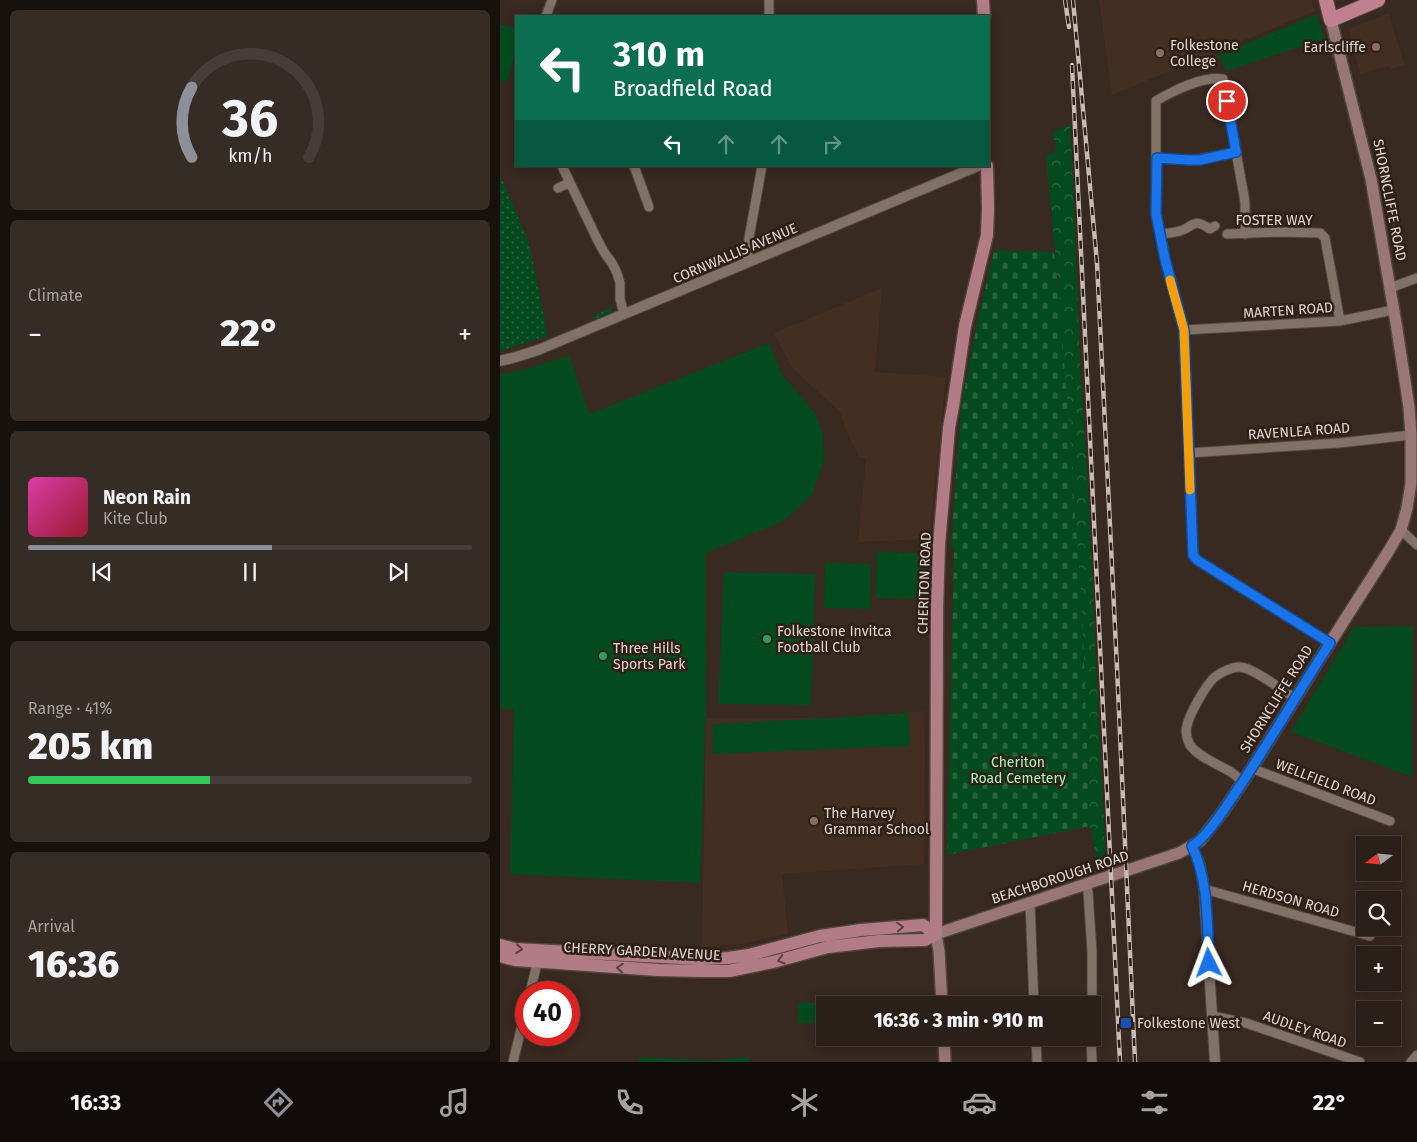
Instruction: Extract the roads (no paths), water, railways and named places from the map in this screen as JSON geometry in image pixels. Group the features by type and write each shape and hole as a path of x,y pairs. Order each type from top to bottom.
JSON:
{"highway":[{"name":"SHORNCLIFFE ROAD","path":"1326,0 1331,20"},
{"path":"1331,20 1378,0"}],"main road":[{"path":"983,0 984,15"},
{"name":"SHORNCLIFFE ROAD","path":"1192,846 1200,841 1222,813 1296,699 1388,552 1400,530 1407,508 1411,483 1413,406 1371,179 1331,20"},
{"name":"CHERITON ROAD","path":"942,996 936,934 939,545 952,406 965,326 987,235 987,167"},
{"name":"BEACHBOROUGH ROAD","path":"936,934 1179,853 1192,846"},
{"name":"CHERRY GARDEN AVENUE","path":"500,945 539,955 555,962 614,968 729,970 773,962 828,947 925,940 936,934 923,925 842,932 770,950 728,958 539,955 520,960 500,956"},
{"path":"944,1046 945,1062"}],"street":[{"path":"546,15 552,0"},
{"path":"768,15 769,0"},
{"path":"1246,234 1244,202 1223,79 1218,78 1190,84 1156,101 1156,214 1165,259 1184,330 1193,555 1197,560 1330,643"},
{"path":"1157,158 1200,160 1236,152"},
{"path":"634,167 649,207"},
{"path":"748,262 749,238 762,167"},
{"name":"CORNWALLIS AVENUE","path":"500,361 538,350 976,167"},
{"path":"563,168 597,239 617,273 624,314"},
{"path":"558,188 569,183"},
{"path":"1160,234 1181,231 1195,224 1200,224 1210,229 1215,226"},
{"name":"FOSTER WAY","path":"1227,234 1320,233 1325,238 1340,321"},
{"path":"1390,288 1417,278"},
{"name":"MARTEN ROAD","path":"1184,330 1340,321 1394,310"},
{"name":"RAVENLEA ROAD","path":"1188,453 1339,443 1411,435"},
{"path":"1400,530 1417,545"},
{"path":"1243,782 1233,773 1196,751 1190,746 1187,739 1186,732 1189,717 1209,683 1220,674 1240,667 1252,671 1296,699"},
{"name":"WELLFIELD ROAD","path":"1252,768 1390,821"},
{"path":"1192,846 1200,865 1204,889 1214,1062"},
{"path":"1086,884 1092,952 1092,996"},
{"name":"HERDSON ROAD","path":"1204,889 1356,932"},
{"path":"1030,903 1034,996"},
{"path":"533,981 539,955"},
{"path":"520,960 534,978"},
{"path":"534,978 555,962"},
{"name":"AUDLEY ROAD","path":"1212,1016 1246,1023 1360,1062"},
{"path":"513,1062 517,1046"},
{"path":"1036,1046 1037,1062"},
{"path":"1091,1046 1092,1062"},
{"path":"1411,1062 1417,1056"}],"railway":[{"path":"1065,0 1069,27"},
{"path":"1073,0 1097,263 1135,1062"},
{"path":"1072,65 1120,1062"}],"place":[{"name":"Earlscliffe","path":"1376,47"},
{"name":"Folkestone College","path":"1160,53"},
{"name":"Folkestone Invitca Football Club","path":"767,639"},
{"name":"Three Hills Sports Park","path":"603,656"},
{"name":"The Harvey Grammar School","path":"814,821"},
{"name":"Folkestone West","path":"1126,1023"}],"park label":[{"name":"Cheriton Road Cemetery","path":"1018,770"}]}
